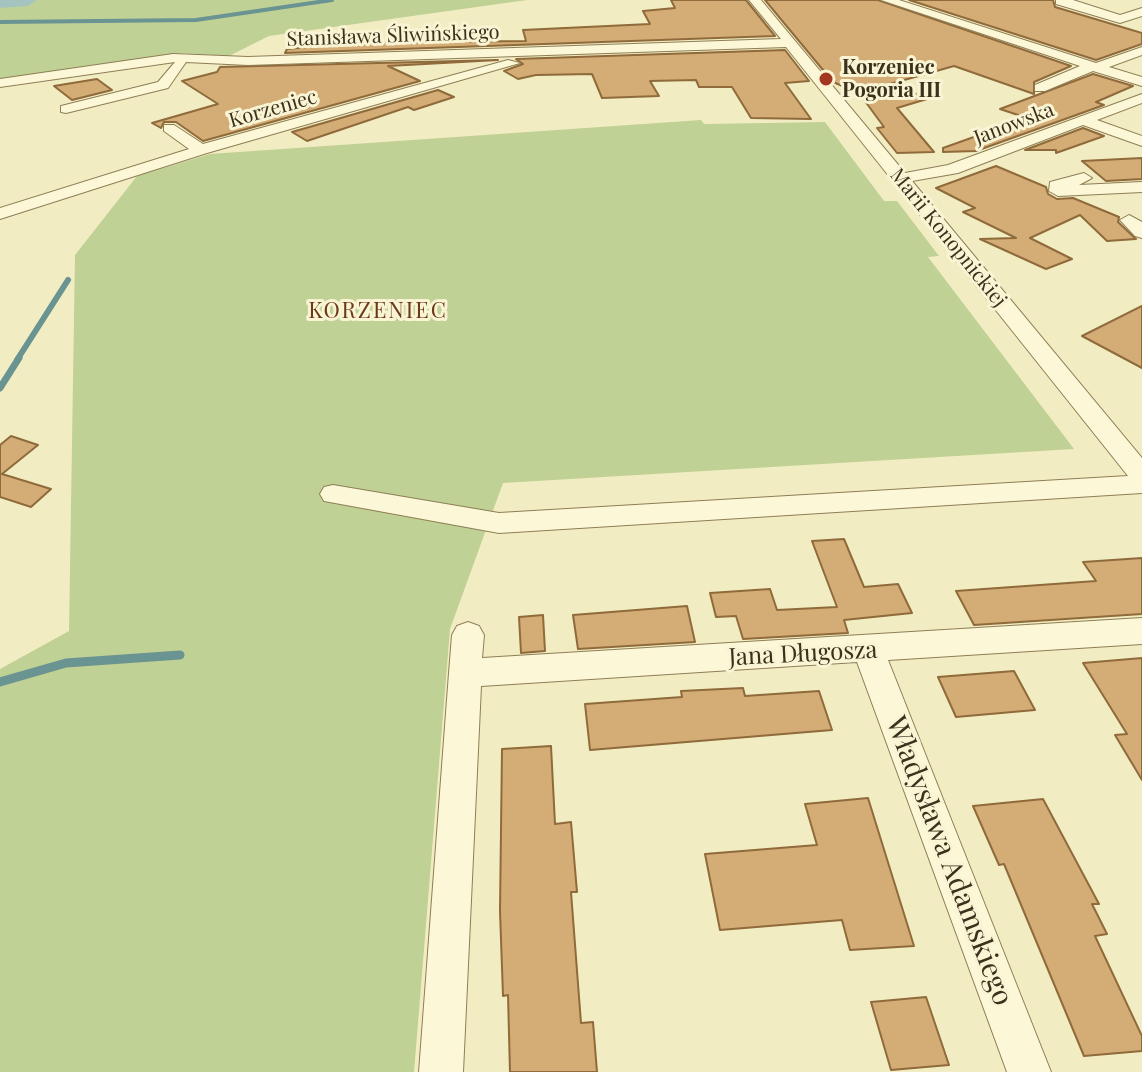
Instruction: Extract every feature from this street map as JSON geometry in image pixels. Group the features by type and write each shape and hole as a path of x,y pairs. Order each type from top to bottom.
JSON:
{"street":[{"name":"Marii Konopnickiej","path":"755,0 1142,475"},
{"path":"887,0 1142,82"},
{"path":"1067,0 1060,2 1120,19 1142,12"},
{"name":"Stanisława Śliwińskiego","path":"0,83 161,60 229,61 789,43"},
{"name":"Korzeniec","path":"0,214 201,150 559,51"},
{"path":"1040,88 1142,51"},
{"path":"150,67 195,59"},
{"path":"66,109 163,85 180,64"},
{"name":"Janowska","path":"898,179 952,169 1142,98"},
{"path":"1083,120 1142,141"},
{"path":"169,128 201,150"},
{"path":"1084,178 1056,186 1058,191 1142,187"},
{"path":"333,494 499,523 1142,484"},
{"name":"Jana Długosza","path":"465,673 1142,631"},
{"path":"441,1072 468,635"},
{"name":"Władysława Adamskiego","path":"868,650 1029,1072"}],"green space":[{"path":"0,0 527,0 269,36 229,56 180,53 0,79"},
{"path":"701,120 704,124 825,122 884,201 897,201 939,256 928,257 1074,449 503,483 450,629 414,1072 0,1072 0,669 69,631 75,255 137,176 210,154"}],"building":[{"path":"671,0 746,0 775,36 285,53 287,49 308,47 312,35 342,34 341,43 526,41 523,30 650,24 643,11 675,8"},
{"path":"765,0 878,0 1071,66 1034,82 1034,94 954,66 890,84 927,99 897,108 934,152 897,153 877,128 884,127 859,93 833,82"},
{"path":"909,0 1053,0 1055,7 1142,33 1142,44 1096,60"},
{"path":"785,50 809,81 785,83 811,119 751,118 732,87 699,87 696,80 650,81 659,96 602,98 592,74 536,75 518,79 504,71 523,64 516,59"},
{"path":"498,60 388,66 420,81 203,141 176,122 164,122 161,128 152,123 218,104 182,81 217,72 220,67"},
{"path":"1093,74 1133,86 1096,102 1104,105 976,151 943,152 943,148 1027,118 1000,109"},
{"path":"97,79 112,90 72,100 54,86"},
{"path":"438,90 454,97 414,110 408,107 307,141 292,132"},
{"path":"1083,128 1104,136 1056,153 1056,150 1025,150"},
{"path":"1142,158 1142,179 1106,181 1082,161"},
{"path":"996,166 1046,187 1048,194 1057,199 1073,198 1119,217 1118,222 1136,239 1107,241 1080,215 1030,238 1072,259 1046,269 980,239 1016,238 963,212 975,208 936,188"},
{"path":"1142,306 1142,368 1082,336"},
{"path":"11,436 38,445 2,474 51,489 31,507 0,497 0,445"},
{"path":"844,539 864,587 898,584 912,613 844,620 848,633 743,639 736,616 716,617 710,593 770,589 777,610 837,607 812,541"},
{"path":"1142,558 1142,614 974,625 956,591 1096,581 1083,562"},
{"path":"687,606 695,642 578,649 573,615"},
{"path":"543,615 545,651 521,653 519,617"},
{"path":"1142,658 1142,780 1115,735 1127,734 1083,663"},
{"path":"1014,671 1035,710 956,717 938,677"},
{"path":"743,688 745,696 819,691 832,730 590,750 585,704 682,697 681,691"},
{"path":"551,746 555,824 571,822 577,892 571,892 581,1023 593,1022 597,1072 510,1072 508,995 503,996 500,911 502,749"},
{"path":"868,798 914,946 850,950 842,920 720,930 705,854 817,845 805,804"},
{"path":"1043,799 1099,904 1092,904 1107,934 1095,936 1142,1036 1142,1051 1084,1056 1004,864 999,865 973,806"},
{"path":"926,997 949,1065 891,1070 871,1002"}],"waterway":[{"path":"0,2 28,0"},
{"path":"0,22 196,20 332,0"},
{"path":"17,360 68,280"},
{"path":"0,388 19,358"},
{"path":"0,682 66,663 180,655"}],"place":[{"name":"Korzeniec Pogoria III","path":"826,79"}],"district":[{"name":"KORZENIEC","path":"378,311"}]}
